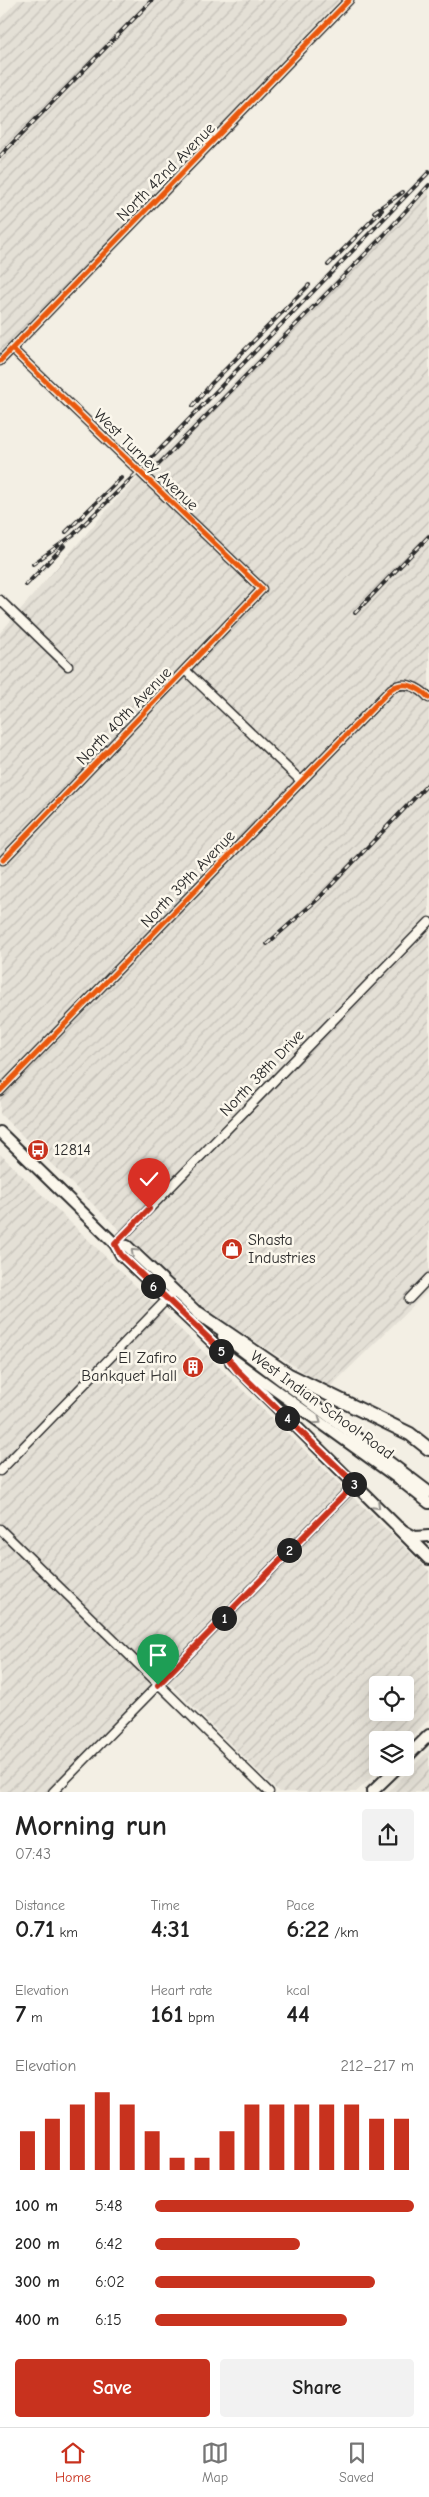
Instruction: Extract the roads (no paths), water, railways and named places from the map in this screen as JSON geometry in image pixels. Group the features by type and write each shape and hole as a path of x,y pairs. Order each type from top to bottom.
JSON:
{"highway":[{"path":"198,1313 289,1375 410,1434 429,1449"},
{"path":"399,1528 429,1558"}],"main road":[{"name":"West Indian School Road","path":"0,1132 115,1244 121,1255 224,1353 380,1465 427,1496"},
{"name":"West Indian School Road","path":"115,1244 127,1246 198,1313 244,1353 427,1496"},
{"path":"224,1353 237,1370 399,1528 415,1538 429,1536"},
{"path":"414,1750 429,1735"},
{"path":"372,1792 389,1776"}],"street":[{"name":"North 42nd Avenue","path":"0,361 349,0"},
{"name":"West Turney Avenue","path":"12,349 262,589"},
{"name":"North 40th Avenue","path":"3,860 262,589"},
{"path":"0,600 68,666"},
{"path":"186,670 301,781"},
{"name":"North 39th Avenue","path":"0,1091 395,686 405,684 413,686 424,692 429,698"},
{"name":"North 38th Drive","path":"115,1244 429,922"},
{"path":"409,1299 429,1278"},
{"path":"0,1471 174,1291"},
{"path":"53,1792 355,1484"},
{"path":"0,1528 269,1792"}],"railway":[{"path":"0,156 152,0"},
{"path":"33,564 73,535 139,471 429,172"},
{"path":"155,468 384,235 429,185"},
{"path":"374,212 403,192"},
{"path":"328,265 382,210"},
{"path":"193,406 211,384 309,285"},
{"path":"66,532 121,478"},
{"path":"355,613 429,536"},
{"path":"26,585 64,546"},
{"path":"267,944 318,899 429,783"}],"place":[{"name":"12814","path":"38,1150"},
{"name":"Shasta Industries","path":"232,1249"},
{"name":"El Zafiro Bankquet Hall","path":"193,1367"}]}
